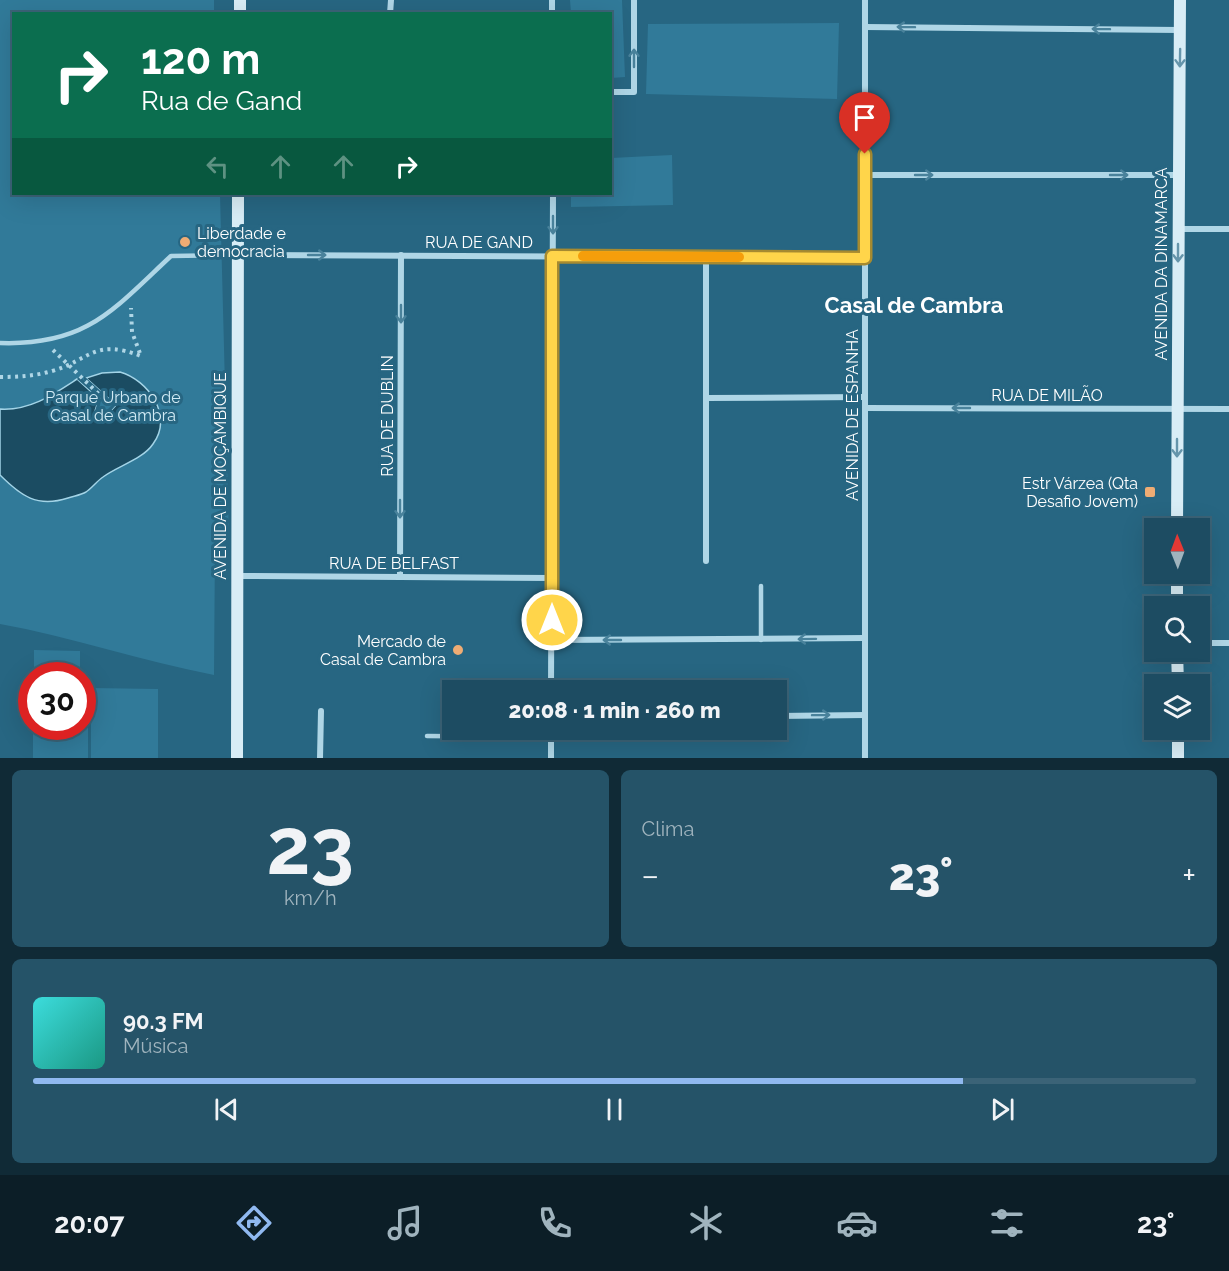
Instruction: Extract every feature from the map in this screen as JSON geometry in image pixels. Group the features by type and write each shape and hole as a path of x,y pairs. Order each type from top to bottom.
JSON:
{"main road":[{"name":"AVENIDA DA DINAMARCA","path":"1177,518 1180,0"},
{"name":"AVENIDA DE MOÇAMBIQUE","path":"237,758 238,195"},
{"path":"1178,740 1178,758"}],"street":[{"path":"612,92 634,92 634,0"},
{"name":"AVENIDA DE ESPANHA","path":"865,0 865,758"},
{"path":"865,27 1180,30"},
{"path":"865,175 1178,175"},
{"path":"551,680 553,195"},
{"path":"1178,229 1229,229"},
{"name":"RUA DE GAND","path":"238,255 865,258"},
{"name":"RUA DE DUBLIN","path":"400,577 401,255"},
{"path":"706,257 706,561"},
{"path":"706,398 865,397"},
{"name":"RUA DE MILÃO","path":"865,408 1229,409"},
{"name":"RUA DE BELFAST","path":"236,576 552,578"},
{"path":"552,640 865,638"},
{"path":"1210,643 1229,643"},
{"path":"320,758 321,711"},
{"path":"787,716 865,715"},
{"path":"551,740 551,758"}],"lane":[{"path":"0,343 44,341 92,324 128,298 171,256 238,255"},
{"path":"761,586 761,640"},
{"path":"427,736 442,736"}],"path":[{"path":"0,377 33,375 102,350 122,350 141,356 132,332 132,302 128,298"},
{"path":"44,341 106,401"}],"green space":[{"name":"Parque Urbano de Casal de Cambra","path":"0,0 214,0 214,12 12,12 12,195 220,195 229,539 215,541 214,675 54,635 0,624"},
{"path":"570,0 622,0 625,77 612,78 612,12 571,12"},
{"path":"839,23 837,99 646,94 648,24"},
{"path":"672,155 673,205 571,207 571,195 612,195 612,158"},
{"path":"34,650 80,651 80,662 34,662"},
{"path":"96,688 158,689 158,758 91,758 91,740 96,740"},
{"path":"33,740 88,740 88,758 33,758"}],"shaded area":[{"path":"120,372 140,383 155,400 161,422 159,433 149,449 103,477 86,492 57,501 38,501 30,498 15,489 0,475 0,409 31,404 50,396 77,379 99,399 95,411 108,414 116,405 86,378 102,373"}],"pier":[{"path":"84,376 116,405 108,414 95,411 99,398 77,379 80,377 102,397 99,409 107,410 112,405 84,380"}],"slow traffic":[{"path":"583,256 739,257"}],"place":[{"name":"Liberdade e democracia","path":"185,242"},
{"name":"Estr Várzea (Qta Desafio Jovem)","path":"1150,492"},
{"name":"Mercado de Casal de Cambra","path":"458,650"}],"district":[{"name":"Casal de Cambra","path":"914,305"}],"route":[{"path":"552,620 552,256 865,258 865,154"}]}
